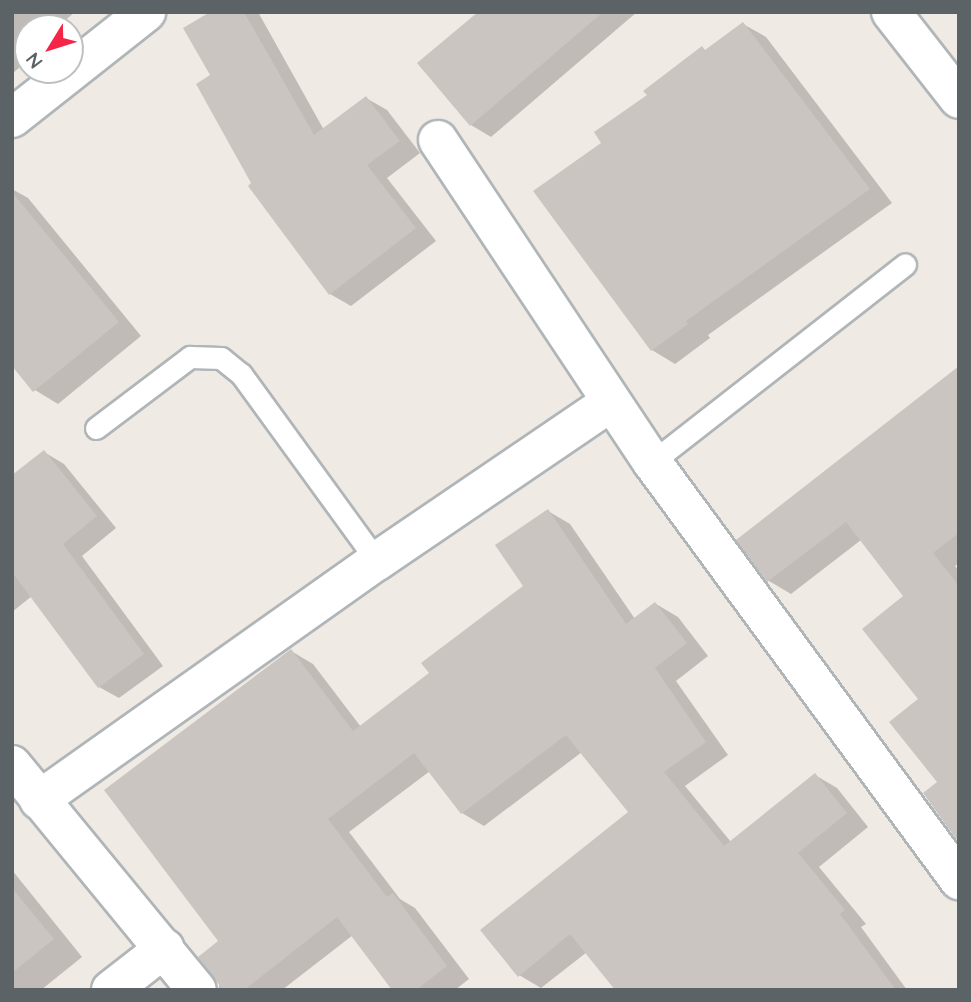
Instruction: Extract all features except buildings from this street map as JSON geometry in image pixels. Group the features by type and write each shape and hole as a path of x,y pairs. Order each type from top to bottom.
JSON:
{"street":[{"path":"12,118 146,12"},
{"path":"891,12 959,99"},
{"path":"438,139 652,462 959,880"},
{"path":"39,800 377,561 611,402"},
{"path":"12,765 197,990"},
{"path":"111,990 165,948"}],"lane":[{"path":"652,462 905,264"},
{"path":"96,428 190,357 221,358 242,374 377,561"}]}
